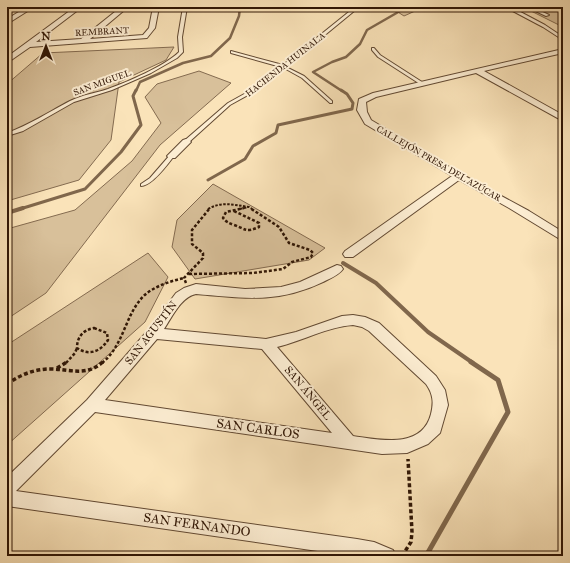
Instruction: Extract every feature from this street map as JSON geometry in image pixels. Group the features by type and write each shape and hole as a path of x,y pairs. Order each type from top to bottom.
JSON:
{"street":[{"path":"7,16 19,7"},
{"path":"7,22 31,7"},
{"path":"7,61 79,7"},
{"path":"83,41 125,7"},
{"name":"REMBRANT","path":"28,45 140,38 147,35 151,30 156,7"},
{"name":"CALLEJÓN PRESA DEL AZÚCAR","path":"563,51 373,95 365,98 362,101 361,106 363,116 368,122 460,176 509,202 563,237"},
{"path":"476,70 563,118"},
{"name":"HACIENDA HUINALA","path":"172,156 186,142"},
{"path":"349,254 460,176"},
{"path":"186,285 196,289 245,294 270,294 297,289 324,277 337,269"},
{"name":"SAN AGUSTÍN","path":"7,488 92,405 154,332 180,296 186,285"},
{"name":"SAN CARLOS","path":"92,405 382,447 407,446 423,439 435,428 441,405 438,390 431,380 374,327 365,322 353,320 342,321 296,337 266,344"},
{"path":"154,332 266,344"},
{"name":"SAN ÁNGEL","path":"266,344 349,442"},
{"name":"SAN FERNANDO","path":"7,498 357,548 374,551 387,556"}],"lane":[{"name":"SAN MIGUEL","path":"7,135 21,130 73,101 120,85 150,72 176,57 181,52 180,37 185,7"},
{"path":"278,7 302,9 310,7"},
{"name":"HACIENDA HUINALA","path":"186,142 229,104 256,89 282,66 356,7"},
{"path":"529,7 547,15"},
{"path":"510,8 544,26 563,39"},
{"path":"373,49 379,56 421,83"},
{"path":"232,52 282,66 303,77 332,102"},
{"name":"HACIENDA HUINALA","path":"143,185 152,180 172,156"}],"path":[{"path":"7,384 13,379 34,371 57,369 85,371 96,369 109,359 122,339 140,302 148,293 170,281 186,285 188,274 203,258 202,253 192,244 192,230 208,209 215,205 224,203 249,207 279,227 288,243 310,250 313,255 292,262 283,269 253,272 188,274"},
{"path":"234,211 259,223 259,227 252,230 242,230 237,226 226,222 223,218 226,212 249,207"},
{"path":"57,369 66,363 77,348 77,340 79,336 88,329 99,328 107,332 108,340 102,349 85,353 77,348"},
{"path":"7,429 10,438 7,445"},
{"path":"402,556 411,542 412,532 407,446"}],"shaded area":[{"path":"390,7 424,7 404,16"},
{"path":"523,7 563,7 563,27"},
{"path":"174,47 166,60 119,82 111,140 79,180 7,201 7,84 43,53"},
{"path":"199,71 231,83 160,145 46,293 7,319 7,229 75,210 132,161 161,123 145,97 157,84"},
{"path":"213,184 325,248 309,260 195,279 172,247 177,220"},
{"path":"148,253 168,277 145,322 7,445 7,345"}],"waterway":[{"path":"136,91 140,82 183,63 211,56 230,38 239,16 240,7"},
{"path":"342,91 313,72 332,62 346,57 360,44 367,30 407,7"},
{"path":"20,209 85,189 121,152 141,125 133,96 136,90"},
{"path":"208,180 245,159 253,146 276,133 278,125 352,109 353,103 347,94 341,90"},
{"path":"7,213 23,208"},
{"path":"343,263 376,283 428,332 473,363"},
{"path":"426,556 508,412 498,380 471,362"}]}
